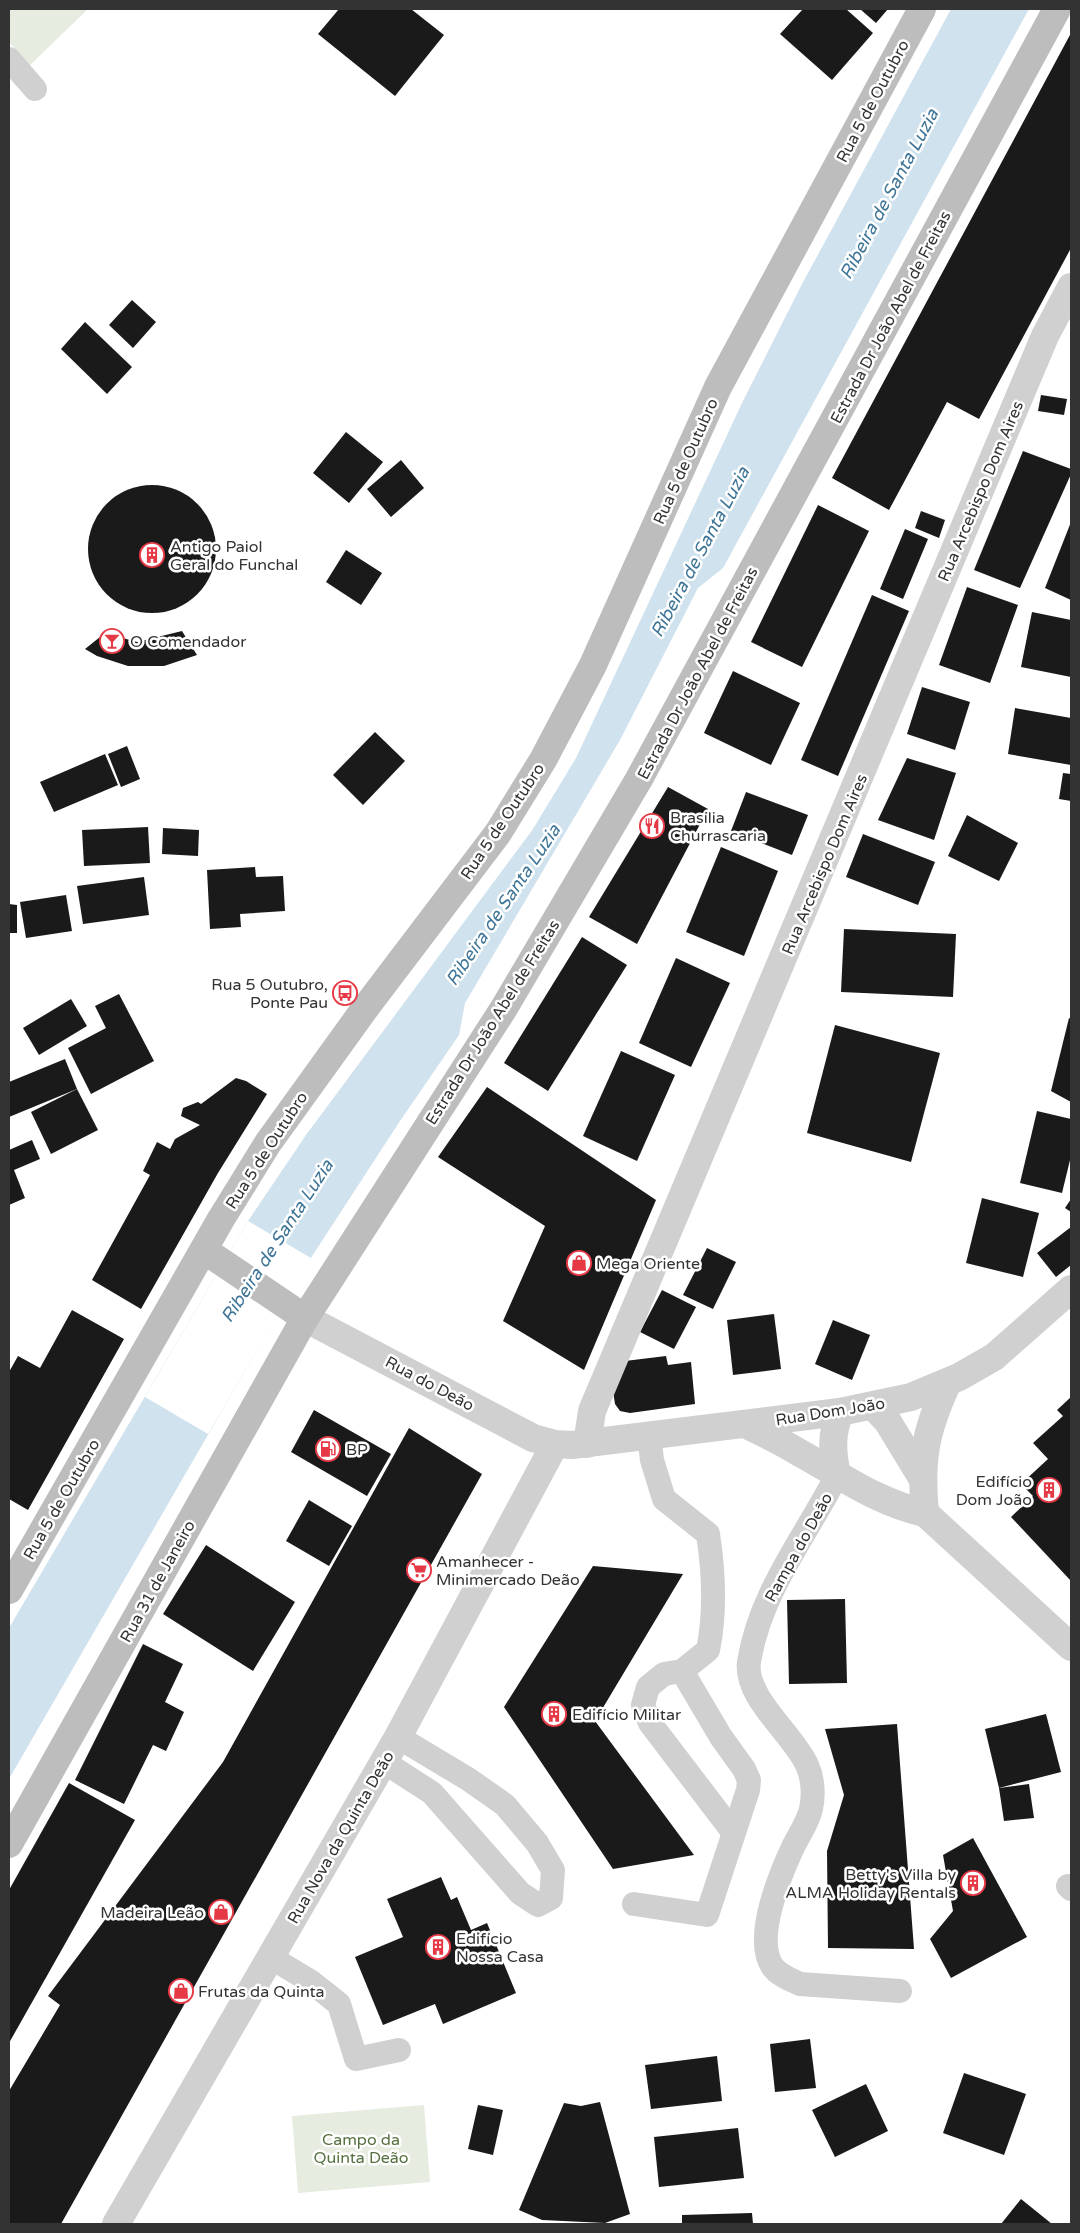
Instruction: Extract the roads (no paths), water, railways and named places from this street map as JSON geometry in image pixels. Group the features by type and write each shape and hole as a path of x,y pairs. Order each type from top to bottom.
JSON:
{"main road":[{"name":"Rua 5 de Outubro","path":"9,1590 204,1250 268,1143 366,1006 498,833 543,760 593,665 718,387 922,9"},
{"name":"Estrada Dr João Abel de Freitas","path":"305,1318 504,1008 639,779 1056,9"},
{"path":"204,1250 305,1318"},
{"name":"Rua 31 de Janeiro","path":"9,1844 305,1318"}],"street":[{"name":"Rua Arcebispo Dom Aires","path":"587,1444 592,1411 1045,336 1071,287"},
{"name":"Rua Dom João","path":"555,1444 587,1444 840,1412 911,1397 948,1382 994,1357 1065,1301"},
{"name":"Rua do Deão","path":"305,1318 533,1438 555,1444"},
{"path":"925,1513 922,1478 925,1448 937,1406 948,1382"},
{"path":"873,1406 888,1422 922,1478"},
{"path":"837,1475 832,1452 833,1432 840,1412"},
{"path":"746,1424 800,1452 875,1497 904,1509 925,1513 1071,1647"},
{"name":"Rua Nova da Quinta Deão","path":"116,2224 384,1762 555,1444"}],"lane":[{"path":"9,58 35,89"},
{"path":"649,1436 652,1460 664,1499 708,1534 713,1565 714,1605 708,1650 682,1671 664,1674 648,1687 643,1705 650,1723 733,1832"},
{"name":"Rampa do Deão","path":"837,1475 768,1599 754,1637 749,1665 752,1686 807,1765 813,1786 811,1811 781,1873 768,1919 767,1952 773,1967 786,1978 800,1984 900,1991"},
{"path":"634,1904 707,1914 748,1790 749,1780 682,1671"},
{"path":"384,1762 432,1793 520,1893 538,1905 551,1898 553,1870 537,1843 505,1805 468,1779 398,1737"},
{"path":"270,1957 310,1981 339,2004 356,2059 399,2050"}],"water":[{"name":"Ribeira de Santa Luzia","path":"951,9 1029,9 723,568 698,588 620,740 465,1003 459,1035 400,1121 305,1267 9,1779 9,1628 248,1221 306,1135 533,829 576,758 743,401 801,286"}],"place":[{"name":"Antigo Paiol Geral do Funchal","path":"152,555"},
{"name":"O Comendador","path":"112,641"},
{"name":"Brasília Churrascaria","path":"652,826"},
{"name":"Rua 5 Outubro, Ponte Pau","path":"345,993"},
{"name":"Mega Oriente","path":"579,1263"},
{"name":"BP","path":"328,1449"},
{"name":"Edifício Dom João","path":"1049,1490"},
{"name":"Amanhecer - Minimercado Deão","path":"419,1570"},
{"name":"Edifício Militar","path":"554,1714"},
{"name":"Betty's Villa by ALMA Holiday Rentals","path":"973,1883"},
{"name":"Madeira Leão","path":"221,1912"},
{"name":"Edifício Nossa Casa","path":"438,1947"},
{"name":"Frutas da Quinta","path":"181,1991"}],"park label":[{"name":"Campo da Quinta Deão","path":"361,2148"}]}
